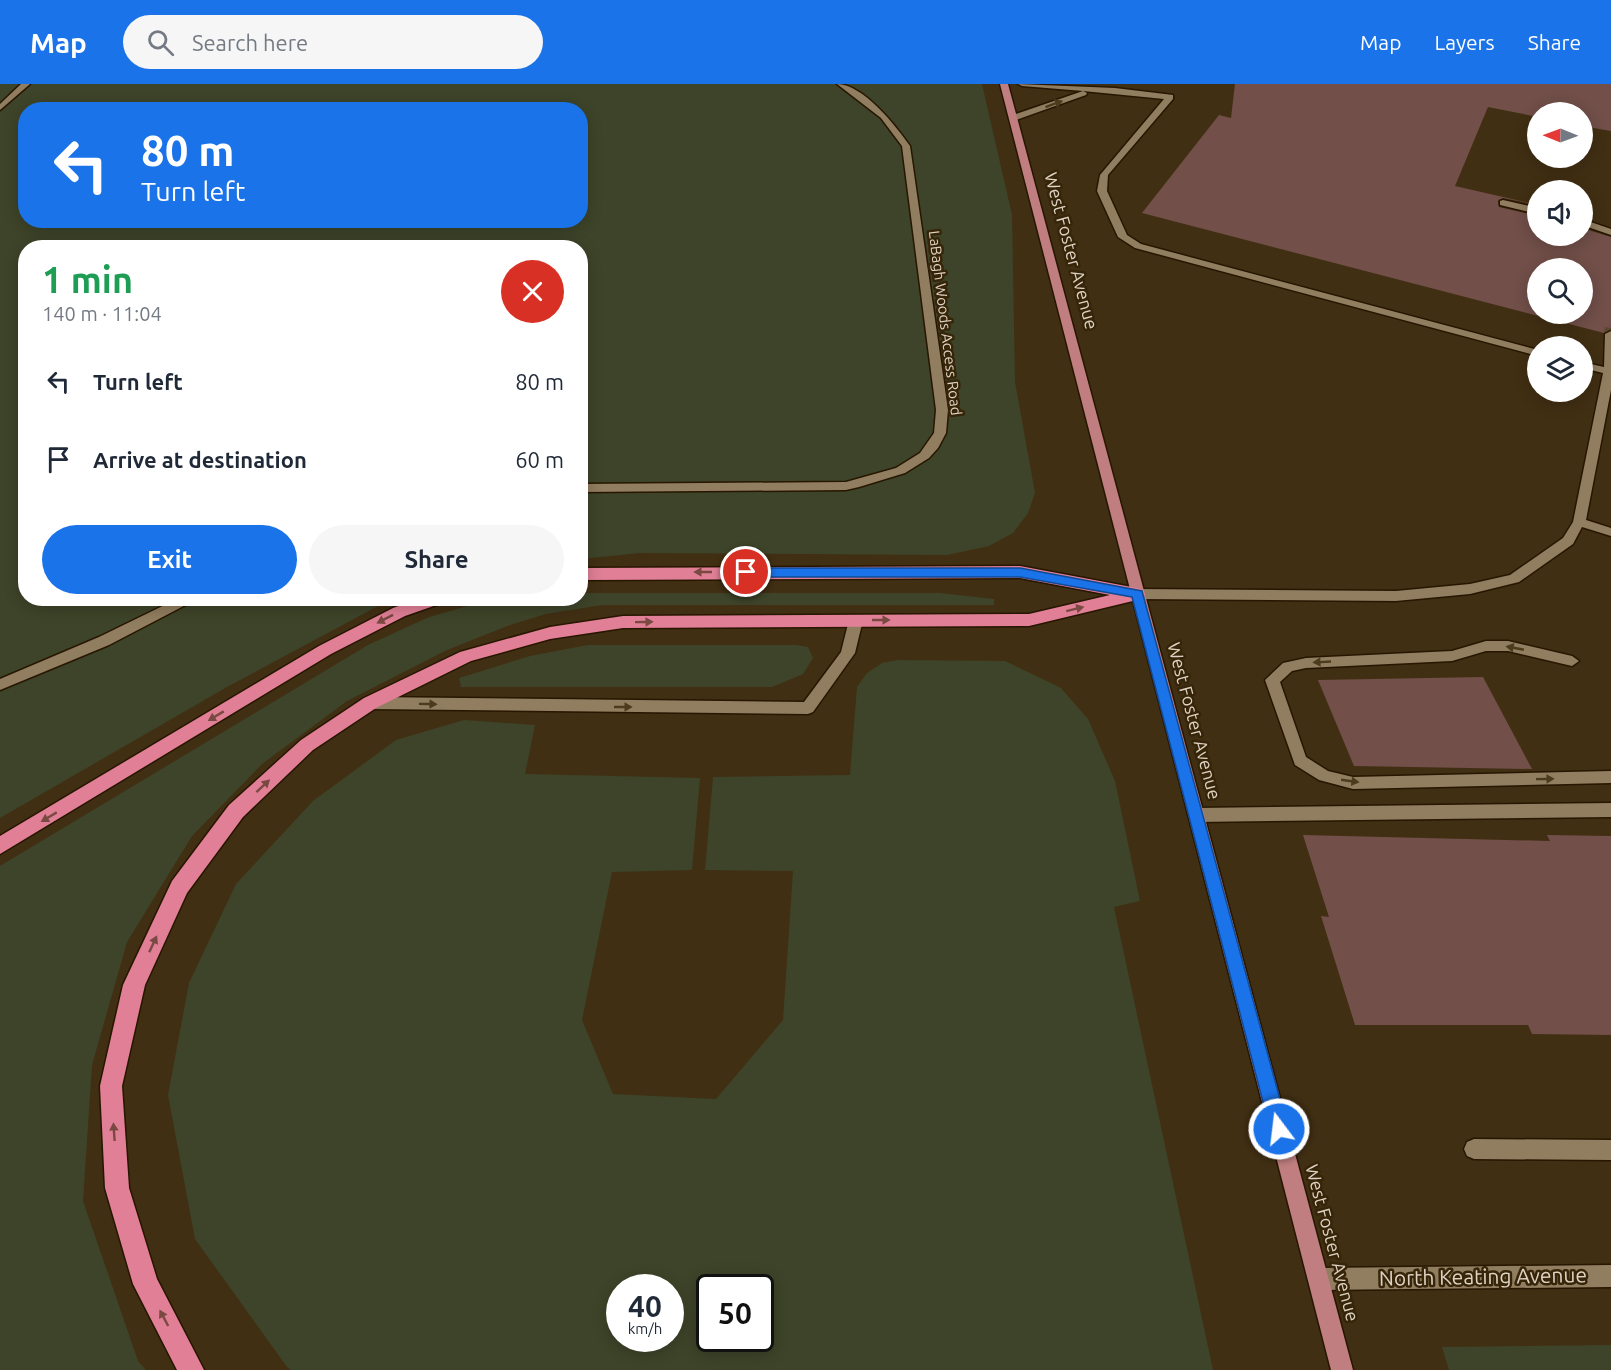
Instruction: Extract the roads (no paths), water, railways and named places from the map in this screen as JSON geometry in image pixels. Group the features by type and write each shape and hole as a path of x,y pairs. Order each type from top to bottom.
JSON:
{"highway":[{"path":"588,573 1020,572 1137,594"},
{"path":"192,1370 146,1284 117,1188 111,1086 134,985 179,887 236,811 307,746 370,703 466,656 550,633 623,622 1029,620 1137,594"},
{"path":"0,846 325,650 399,612 416,606"}],"main road":[{"name":"West Foster Avenue","path":"1004,84 1342,1370"}],"street":[{"path":"0,108 26,84"},
{"name":"LaBagh Woods Access Road","path":"588,488 846,486 882,478 930,451 940,432 942,410 906,146 884,116 841,84"},
{"path":"1022,84 1095,90 1136,90 1170,97 1104,175 1102,191 1123,237 1138,246 1527,349"},
{"path":"1013,118 1095,90"},
{"path":"1503,203 1527,208"},
{"path":"1593,226 1611,232"},
{"path":"1137,594 1396,596 1470,589 1514,579 1568,541 1579,522 1610,372 1610,334"},
{"path":"1593,368 1610,372"},
{"path":"1579,522 1611,532"},
{"path":"0,685 104,641 176,606"},
{"path":"370,703 808,708 848,653 856,620"},
{"path":"1572,661 1508,646 1486,646 1452,656 1305,663 1288,668 1272,680 1300,761 1324,776 1353,783 1611,777"},
{"path":"1196,815 1611,810"},
{"path":"1474,1149 1611,1150"},
{"name":"North Keating Avenue","path":"1319,1279 1611,1276"}],"tunnel":[{"path":"1610,334 1611,328"}]}
